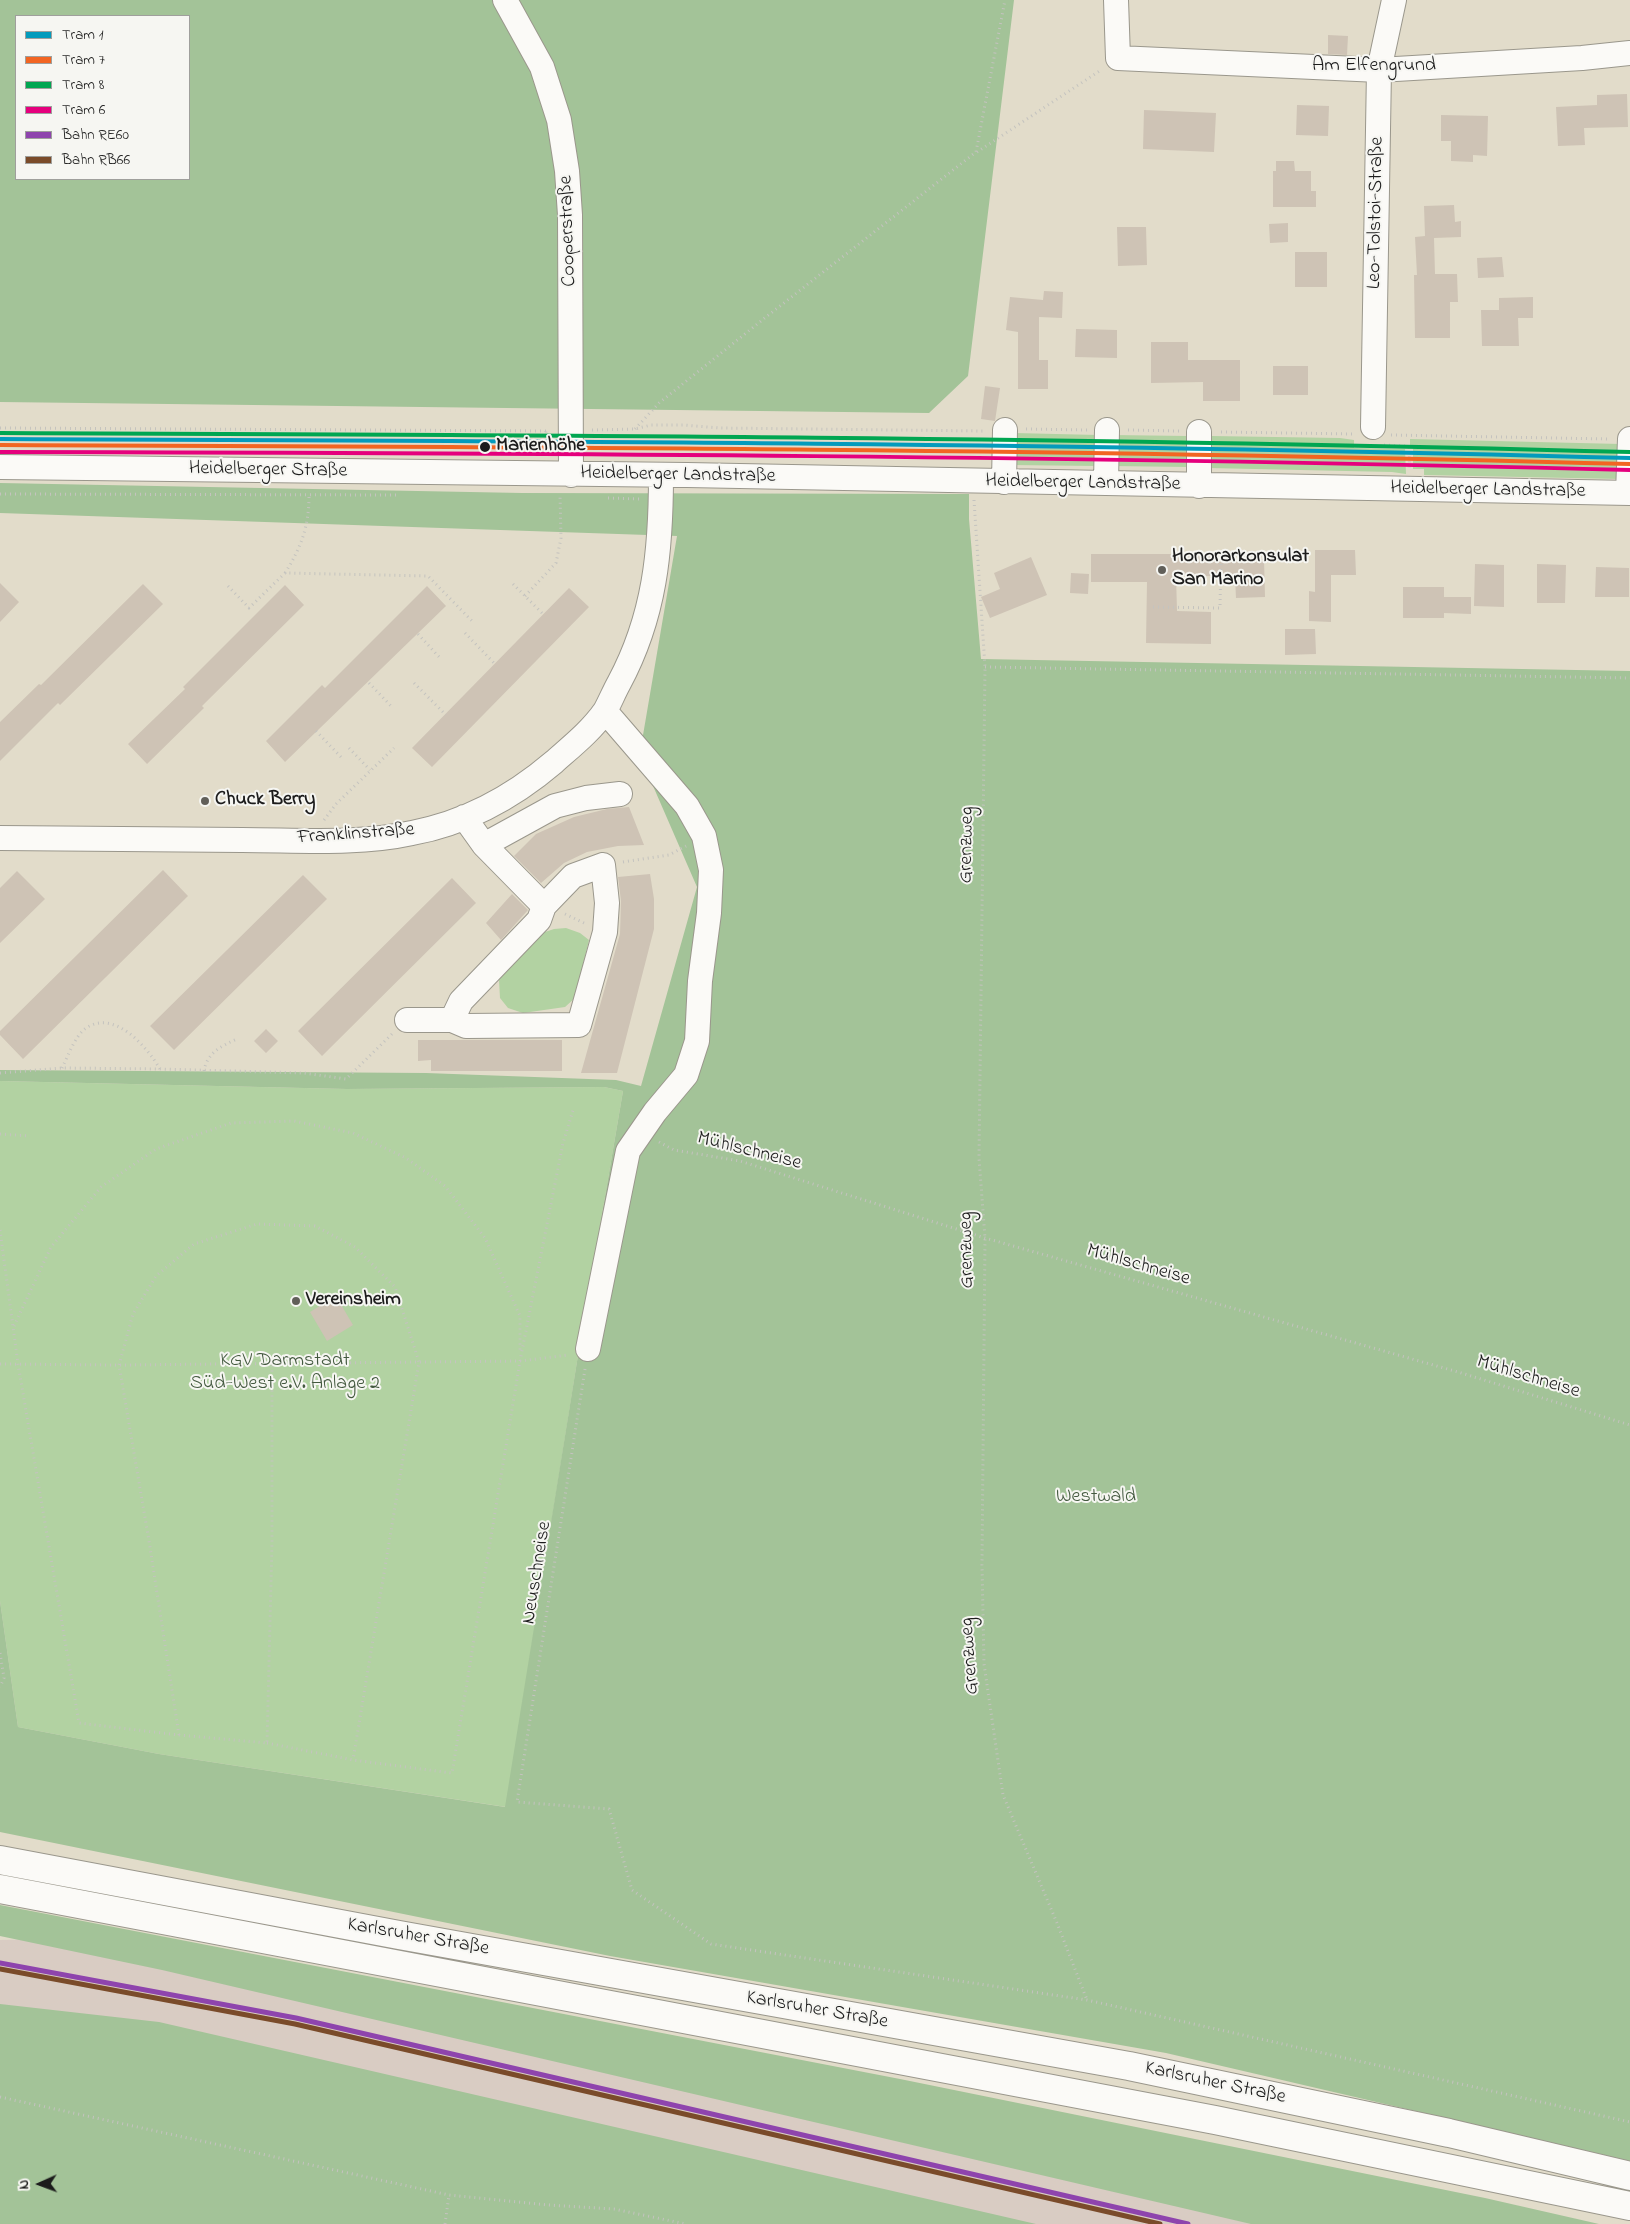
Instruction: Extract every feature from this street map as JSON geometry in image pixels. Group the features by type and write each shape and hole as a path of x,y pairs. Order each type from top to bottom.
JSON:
{"main road":[{"name":"Karlsruher Straße","path":"0,1860 417,1938 1129,2066 1449,2133 1630,2176"},
{"name":"Karlsruher Straße","path":"0,1889 1215,2120 1630,2206"}],"street":[{"name":"Cooperstraße","path":"505,0 542,68 559,120 567,171 570,215 567,488"},
{"path":"1116,0 1118,58"},
{"name":"Leo-Tolstoi-Straße","path":"1377,436 1380,70 1394,0"},
{"name":"Am Elfengrund","path":"1118,58 1380,70 1582,58 1630,52"},
{"path":"1004,482 1005,430"},
{"path":"1106,483 1107,430"},
{"path":"1199,432 1199,486"},
{"path":"1629,493 1630,439"},
{"name":"Heidelberger Straße","path":"0,467 536,474"},
{"name":"Heidelberger Landstraße","path":"536,474 567,488 661,475 1629,493"},
{"name":"Franklinstraße","path":"0,838 351,840 413,833 449,824 503,800 535,778 587,732 605,711 628,666 645,623 652,594 658,559 661,475"},
{"path":"588,1349 628,1151 655,1112 686,1075 697,1041 700,981 709,913 711,870 704,836 687,806 605,711"},
{"path":"484,845 555,806 586,798 620,794"},
{"path":"464,817 484,845 544,906"},
{"path":"407,1020 452,1020 466,1026 579,1025 606,926 607,902 603,865 572,876 544,906 540,920 461,1001 452,1020"}],"path":[{"path":"976,152 1005,0"},
{"path":"635,429 659,403 976,152 1118,58"},
{"path":"0,428 546,431"},
{"path":"1377,436 1410,448 1409,489"},
{"name":"Grenzweg","path":"975,482 973,508 985,667 979,1158 985,1238 982,1555 984,1664 1003,1795 1087,2000"},
{"path":"525,596 556,563 567,488 552,494"},
{"path":"0,494 405,495"},
{"path":"228,586 249,608 285,574 299,551 309,513 309,496"},
{"path":"599,497 631,499"},
{"path":"1153,607 1220,608 1221,554 1204,554"},
{"path":"285,574 428,576 474,623"},
{"path":"513,584 543,614"},
{"path":"464,633 494,663"},
{"path":"418,634 440,658"},
{"path":"985,667 1630,678"},
{"path":"369,683 391,706"},
{"path":"414,683 446,715"},
{"path":"316,731 341,756"},
{"path":"350,748 370,770"},
{"path":"322,822 336,804 394,748"},
{"path":"603,865 669,855 704,836"},
{"path":"544,906 580,923 606,926"},
{"path":"0,1073 62,1068 160,1069 304,1073 346,1079 407,1020"},
{"path":"62,1068 72,1047 85,1029 95,1024 110,1023 123,1028 154,1058 160,1069"},
{"path":"204,1071 206,1061 221,1046 237,1039"},
{"path":"0,1230 18,1364 79,1723 268,1743 353,1760 452,1773 520,1361 563,1144 574,1107"},
{"path":"14,1327 52,1247 101,1187 156,1149 231,1123 294,1121 353,1133 406,1158 445,1186 485,1238 520,1316 520,1361"},
{"name":"Mühlschneise","path":"640,1133 674,1150 740,1161 985,1238 1448,1370 1630,1426"},
{"path":"0,1134 30,1136"},
{"path":"179,1735 149,1542 118,1365 133,1314 156,1276 194,1244 257,1224 315,1226 355,1247 395,1287 418,1362 353,1760"},
{"path":"0,1364 118,1365 520,1361 574,1354 588,1349"},
{"name":"Neuschneise","path":"588,1349 517,1802 609,1809 632,1890 711,1944 1087,2000"},
{"path":"268,1743 272,1544 272,1363"},
{"path":"0,1653 4,1678 0,1687"},
{"path":"1087,2000 1630,2122"},
{"path":"0,2097 449,2195 548,2205 614,2208 686,2224"},
{"path":"445,2224 449,2195"}],"shaded area":[{"path":"86,1938 1507,2224 720,2224 0,2080 0,1940"}],"green space":[{"path":"0,0 1014,0 968,376 929,413 0,402"},
{"path":"1014,433 1098,435 1098,466 1010,465"},
{"path":"1112,435 1188,436 1188,467 1111,466"},
{"path":"1211,436 1340,438 1354,440 1354,448 1405,449 1406,474 1392,472 1209,468"},
{"path":"1410,439 1621,444 1620,479 1424,475 1424,469 1413,469 1413,446 1410,446"},
{"name":"Westwald","path":"0,483 522,493 969,494 969,519 981,659 1630,671 1630,2161 1166,2053 610,1956 0,1832 0,1601 18,1727 159,1754 505,1807 623,1091 604,1087 347,1089 0,1081 0,1070 426,1073 616,1080 641,1086 697,887 650,779 642,741 677,536 0,513"},
{"path":"566,928 580,933 589,940 575,998 565,1007 523,1013 508,1008 500,998 499,980 505,965 542,933"},
{"name":"KGV Darmstadt Süd-West e.V. Anlage 2","path":"0,1081 347,1089 604,1087 623,1091 580,1343 506,1807 159,1754 18,1727 0,1601"},
{"path":"0,1905 900,2079 1485,2198 1599,2224 1251,2224 162,1970 0,1936"},
{"path":"0,2004 159,2022 1036,2224 0,2224"}],"building":[{"path":"1328,35 1348,36 1347,55 1328,54"},
{"path":"1627,94 1628,127 1584,128 1585,145 1558,146 1556,107 1597,105 1597,95"},
{"path":"1297,105 1329,106 1328,136 1296,135"},
{"path":"1144,110 1216,113 1214,152 1143,149"},
{"path":"1441,115 1488,116 1487,156 1473,155 1473,162 1451,161 1451,141 1441,141"},
{"path":"1276,161 1294,161 1295,171 1311,171 1311,191 1316,191 1316,207 1273,207 1273,171 1276,171"},
{"path":"1454,205 1455,222 1461,221 1461,237 1434,238 1435,274 1457,274 1458,302 1450,302 1450,338 1415,338 1414,275 1417,275 1415,237 1425,236 1424,206"},
{"path":"1288,223 1288,242 1270,243 1269,224"},
{"path":"1117,227 1146,227 1147,265 1118,266"},
{"path":"1295,252 1327,252 1327,287 1295,287"},
{"path":"1502,257 1504,277 1478,278 1477,258"},
{"path":"1044,291 1063,292 1062,318 1039,317 1039,360 1048,360 1048,389 1018,389 1018,332 1006,330 1010,297 1043,300"},
{"path":"1533,297 1533,318 1518,318 1519,346 1482,346 1481,310 1499,310 1499,298"},
{"path":"1076,329 1117,330 1117,358 1075,357"},
{"path":"1151,342 1188,342 1188,360 1240,360 1240,401 1203,401 1203,382 1151,383"},
{"path":"1273,366 1308,366 1308,395 1273,395"},
{"path":"985,386 1000,388 995,421 981,419"},
{"path":"1315,550 1355,550 1356,575 1331,575 1331,622 1309,621 1309,591 1315,592"},
{"path":"1091,554 1176,554 1218,557 1218,560 1264,559 1265,597 1236,598 1235,577 1176,575 1177,611 1211,612 1211,644 1146,643 1147,582 1091,582"},
{"path":"1031,557 1047,595 990,618 981,597 1000,589 994,573"},
{"path":"1475,564 1504,565 1504,607 1474,606"},
{"path":"1537,564 1566,565 1565,603 1537,603"},
{"path":"1596,567 1629,568 1629,597 1595,597"},
{"path":"1071,573 1089,574 1088,594 1070,593"},
{"path":"0,583 19,602 0,622"},
{"path":"143,584 163,604 60,705 58,703 0,761 0,722 39,684 41,685"},
{"path":"285,585 304,605 202,706 204,708 147,764 128,744 185,689 183,687"},
{"path":"427,586 446,606 285,762 266,741 322,685 325,688"},
{"path":"1403,587 1444,587 1444,597 1471,597 1471,614 1444,613 1444,618 1403,618"},
{"path":"569,588 589,607 432,767 412,748"},
{"path":"1285,629 1315,629 1316,654 1285,655"},
{"path":"629,807 644,845 618,846 587,852 564,863 541,883 514,856 536,834 574,817 607,809"},
{"path":"163,870 188,896 23,1059 0,1035 0,1031"},
{"path":"17,871 45,899 0,943 0,888"},
{"path":"650,874 654,899 654,929 617,1073 581,1073 620,934 621,901 618,877"},
{"path":"303,875 327,899 174,1050 150,1026"},
{"path":"452,878 476,903 322,1056 298,1031"},
{"path":"512,894 528,910 501,940 486,923"},
{"path":"266,1029 278,1041 266,1053 254,1041"},
{"path":"418,1040 562,1040 562,1071 431,1071 431,1060 418,1061"},
{"path":"336,1296 353,1325 327,1341 310,1312"}],"tram line":[{"name":"8","path":"0,433 1019,440 1630,452"},
{"name":"1","path":"0,439 1019,446 1630,458"},
{"name":"7","path":"0,445 1019,452 1630,464"},
{"name":"6","path":"0,452 815,456 1223,461 1630,470"}],"rail line":[{"name":"RE60","path":"0,1963 296,2018 1188,2224"},
{"name":"RB66","path":"0,1969 295,2024 1160,2224"}],"place":[{"name":"Marienhöhe","path":"485,447"},
{"name":"Honorarkonsulat San Marino","path":"1162,570"},
{"name":"Chuck Berry","path":"205,801"},
{"name":"Vereinsheim","path":"296,1301"}]}
